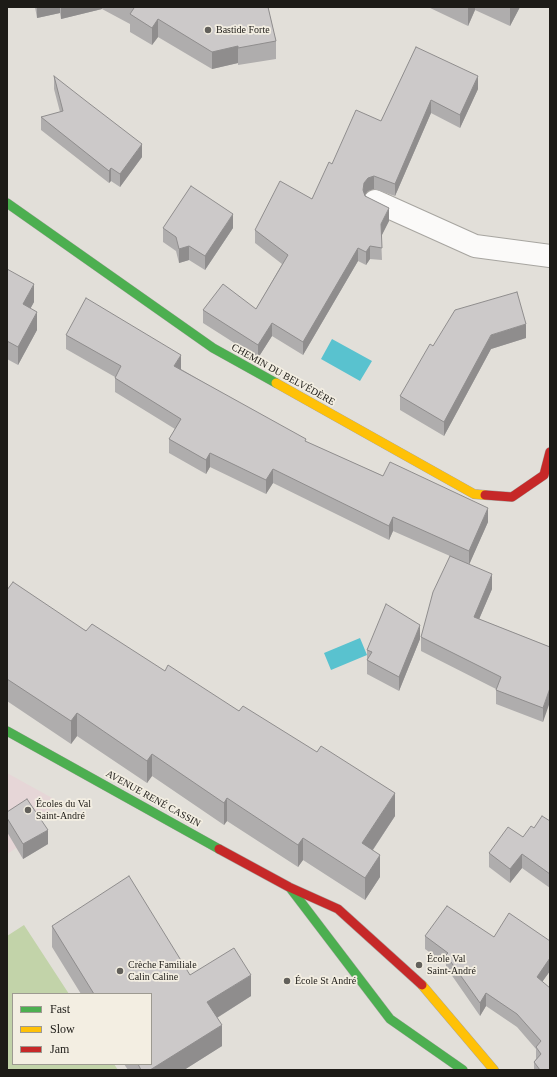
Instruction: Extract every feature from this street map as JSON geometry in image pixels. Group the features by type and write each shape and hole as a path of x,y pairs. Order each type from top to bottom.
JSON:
{"street":[{"path":"375,201 475,246 550,256"},
{"name":"CHEMIN DU BELVÉDÈRE","path":"7,203 213,348 474,494 512,497 544,475 550,452"},
{"name":"AVENUE RENÉ CASSIN","path":"7,731 289,887 338,909 428,991 494,1070"},
{"name":"AVENUE RENÉ CASSIN","path":"289,887 390,1020 463,1070"}],"shaded area":[{"name":"Écoles du Val Saint-André","path":"7,773 63,804 37,817 23,859 16,848 7,854"}],"green space":[{"path":"24,925 68,993 12,993 12,1065 115,1065 118,1070 7,1070 7,936"}],"water":[{"path":"332,339 372,361 360,381 321,359"},
{"path":"360,638 367,655 331,670 324,653"}],"building":[{"name":"Bastide Forte","path":"131,7 268,7 276,41 238,48 238,46 212,52 158,19 152,28 130,14 134,8"},
{"path":"416,47 478,76 460,115 431,100 395,184 374,176 368,178 364,183 363,190 365,196 389,208 381,224 382,248 370,246 366,252 358,248 303,342 272,323 258,345 203,310 223,284 256,309 288,255 255,230 280,181 312,199 329,162 332,164 356,110 381,121"},
{"path":"54,76 142,144 120,174 111,168 109,171 41,117 63,111"},
{"path":"191,186 233,214 205,256 189,246 179,249 176,237 163,228"},
{"path":"7,269 34,284 23,304 37,312 18,347 7,341"},
{"path":"517,292 526,324 491,335 444,422 400,396 430,344 433,346 455,310"},
{"path":"86,298 181,355 174,366 306,439 305,441 383,476 390,462 488,508 469,551 393,517 389,526 273,469 266,480 210,453 206,460 169,439 181,419 115,378 121,366 66,335"},
{"path":"450,556 492,574 474,617 550,647 550,688 543,708 496,690 501,677 421,637 433,592"},
{"path":"13,582 86,631 92,624 165,671 168,665 239,711 243,706 317,752 321,746 395,793 362,843 380,855 365,878 303,838 298,845 227,798 224,803 152,754 147,761 77,713 71,721 7,679 7,590"},
{"path":"386,604 420,625 399,677 367,660 372,652 367,650"},
{"path":"27,799 48,830 23,844 7,818 7,812"},
{"path":"542,816 550,821 550,874 522,854 510,869 489,853 508,827 523,837 531,826 534,828"},
{"name":"Crèche Familiale Calin Caline","path":"129,876 190,975 234,948 251,975 207,1002 222,1025 150,1070 141,1070 138,1065 152,1065 152,993 93,993 52,926"},
{"path":"447,906 494,937 509,913 550,941 550,958 537,977 550,988 550,1070 540,1070 534,1062 541,1054 536,1047 541,1041 517,1014 486,993 480,1003 446,955 448,953 425,936"}],"traffic: fast":[{"path":"7,203 213,348 276,383"},
{"path":"7,731 219,849"},
{"path":"291,889 390,1019 463,1070"}],"traffic: slow":[{"path":"276,383 474,494 485,495"},
{"path":"422,985 494,1070"}],"traffic: jam":[{"path":"485,495 512,497 544,475 550,452"},
{"path":"219,849 289,887 338,909 422,985"}],"place":[{"name":"Bastide Forte","path":"208,30"},
{"name":"Écoles du Val Saint-André","path":"28,810"},
{"name":"École Val Saint-André","path":"419,965"},
{"name":"Crèche Familiale Calin Caline","path":"120,971"},
{"name":"École St André","path":"287,981"}]}
